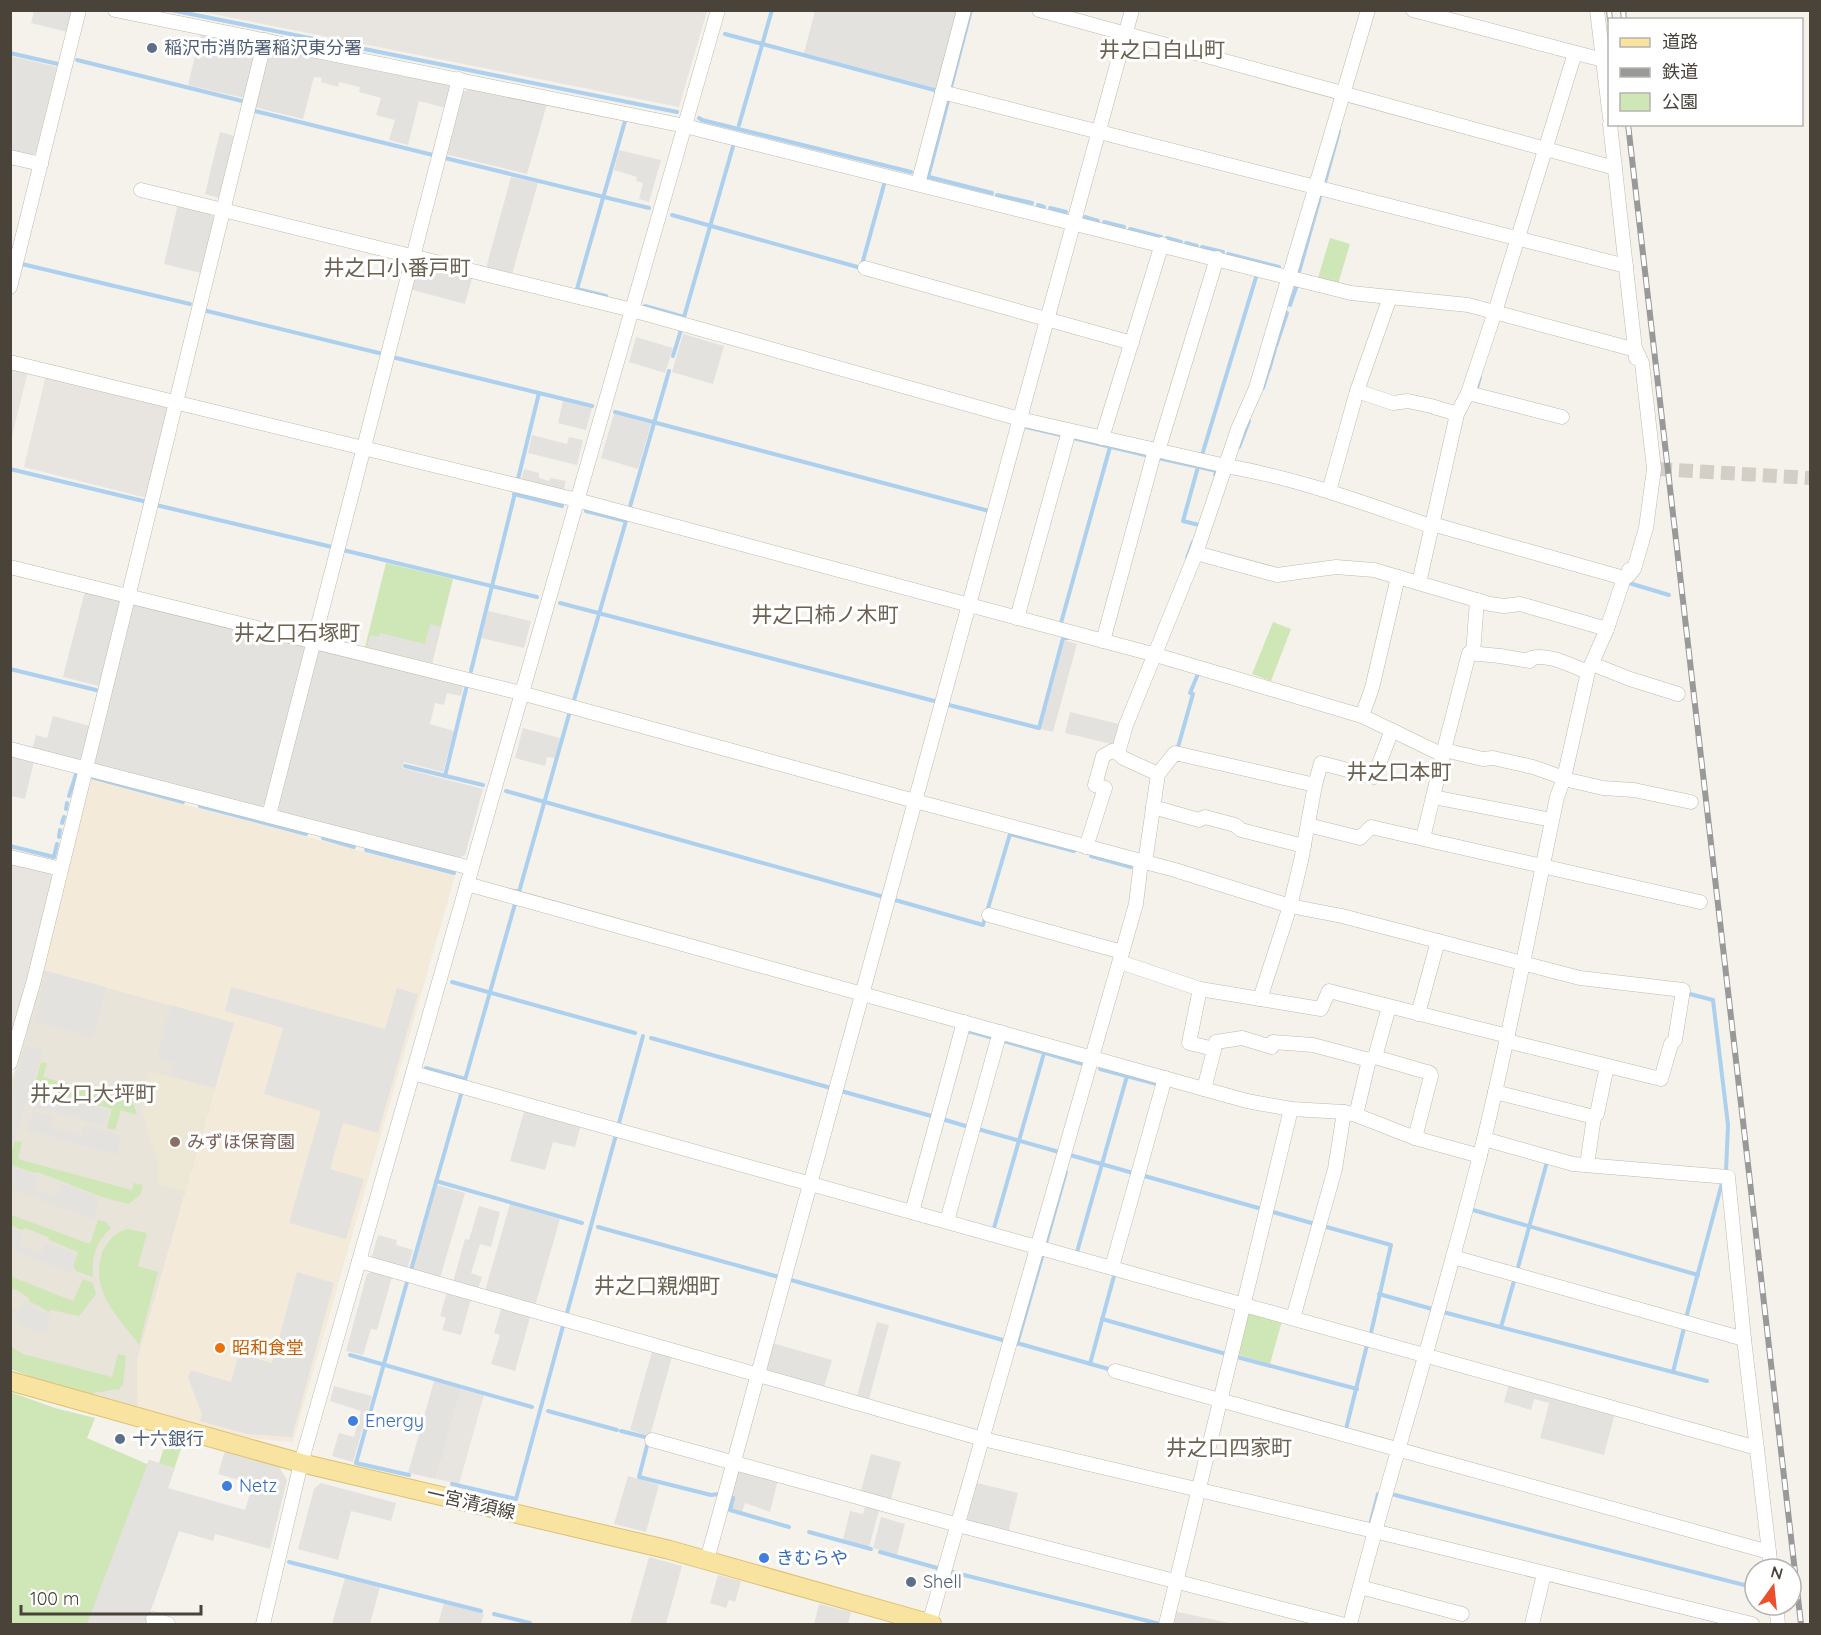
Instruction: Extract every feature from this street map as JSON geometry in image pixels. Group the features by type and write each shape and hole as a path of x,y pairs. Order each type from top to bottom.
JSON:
{"main road":[{"name":"一宮清須線","path":"10,1381 301,1463 707,1560 930,1624"}],"street":[{"path":"10,287 79,10"},
{"path":"115,10 685,126 1351,293 1468,304 1636,350"},
{"path":"263,1624 301,1463 718,10"},
{"path":"918,184 964,10"},
{"path":"1039,10 1615,168"},
{"path":"707,1560 1132,10"},
{"path":"1118,753 1126,725 1196,553 1238,429 1256,388 1368,10"},
{"path":"1413,10 1603,60"},
{"path":"1597,10 1608,101"},
{"path":"10,1063 22,1027 265,40"},
{"path":"1419,583 1457,414 1468,393 1495,312 1575,53"},
{"path":"269,815 459,79"},
{"path":"942,92 1626,266"},
{"path":"1350,1624 1480,1156 1524,964 1557,797 1564,779 1590,668 1626,577 1640,527 1646,468 1636,350 1610,126"},
{"path":"10,157 41,164"},
{"path":"141,190 632,309 1020,419 1254,471 1329,491 1431,525 1626,577"},
{"path":"1102,438 1162,244"},
{"path":"1103,641 1157,451 1217,258"},
{"path":"865,268 1132,343"},
{"path":"1329,491 1357,391 1390,297"},
{"path":"1626,577 1634,568 1646,528 1656,469 1642,363 1636,350"},
{"path":"10,362 577,500 1156,655 1362,716 1443,753 1533,767 1564,779 1603,788 1634,790 1692,802"},
{"path":"1357,391 1393,403 1408,401 1457,414"},
{"path":"1468,393 1562,417"},
{"path":"1017,618 1069,431"},
{"path":"1196,553 1277,575 1336,567 1374,570 1477,600 1504,606 1520,604 1607,629"},
{"path":"10,567 521,693 1175,870 1290,906 1342,916 1580,978 1683,990 1675,1040 1671,1044 1661,1079 1329,992 1321,1009 1200,989 1121,957 989,915"},
{"path":"1362,716 1372,688 1398,577"},
{"path":"1473,654 1477,600"},
{"path":"1423,838 1469,653 1530,661 1531,658 1546,657 1678,694"},
{"path":"1260,999 1290,906 1321,763 1374,777 1392,730"},
{"path":"10,749 471,868"},
{"path":"1086,847 1104,788 1095,785 1103,756 1112,751 1158,774"},
{"path":"930,1624 1136,903 1158,774 1175,753 1315,785"},
{"path":"1433,797 1552,820"},
{"path":"1153,807 1199,820 1205,817 1235,825 1241,830 1304,846"},
{"path":"1308,825 1360,838 1371,827 1701,902"},
{"path":"10,857 61,869"},
{"path":"467,884 1247,1101 1292,1109 1350,1114 1415,1138 1480,1156"},
{"path":"1418,1014 1438,941"},
{"path":"1200,989 1189,1043 1214,1050"},
{"path":"1293,1318 1350,1114 1389,1007"},
{"path":"912,1212 963,1022"},
{"path":"947,1221 1000,1032"},
{"path":"1204,1089 1216,1042 1242,1038 1272,1047 1273,1042 1313,1045 1372,1058 1430,1073 1415,1138"},
{"path":"1587,1165 1594,1117 1597,1114 1607,1066"},
{"path":"412,1073 1757,1448"},
{"path":"1112,1267 1165,1078"},
{"path":"1495,1092 1594,1117"},
{"path":"1166,1624 1292,1109"},
{"path":"1484,1139 1573,1164 1728,1177 1770,1557"},
{"path":"1453,1257 1744,1339"},
{"path":"359,1261 983,1439 1374,1531 1544,1575 1752,1624"},
{"path":"1115,1371 1769,1552"},
{"path":"652,1440 958,1525 1341,1624"},
{"path":"1532,1624 1544,1575"},
{"path":"1360,1587 1462,1614"},
{"path":"153,1619 168,1624"}],"shaded area":[{"path":"34,11 70,11 67,32 31,23"},
{"path":"198,11 707,11 679,107"},
{"path":"815,11 960,11 939,89 804,53"},
{"path":"200,35 251,45 256,51 244,98 188,85"},
{"path":"272,50 448,85 451,89 446,108 419,101 408,145 389,140 395,120 376,115 381,98 359,92 360,87 339,82 338,87 321,82 322,78 314,77 303,119 254,107 267,54"},
{"path":"11,56 57,67 36,152 31,156 11,151"},
{"path":"469,89 547,104 527,174 445,154 459,94"},
{"path":"220,132 234,136 219,198 205,194"},
{"path":"619,150 661,160 649,202 639,199 643,183 636,181 637,177 614,170"},
{"path":"511,177 538,183 512,274 486,268"},
{"path":"178,204 210,212 214,218 201,273 164,264"},
{"path":"421,262 473,275 465,304 409,289 416,265"},
{"path":"683,334 724,346 713,384 672,372"},
{"path":"636,337 673,348 665,373 629,362"},
{"path":"11,366 28,371 11,440"},
{"path":"46,375 164,404 168,412 147,498 24,467"},
{"path":"563,401 592,408 586,430 558,423"},
{"path":"614,414 651,424 638,469 601,458"},
{"path":"532,435 567,444 569,437 583,440 577,465 528,453"},
{"path":"524,469 539,473 539,478 549,481 551,478 566,481 563,492 521,481"},
{"path":"85,591 117,599 120,604 99,686 63,677"},
{"path":"138,603 301,643 305,649 266,804 259,807 97,765 92,759 130,607"},
{"path":"488,611 531,621 524,648 481,638"},
{"path":"430,624 441,627 432,663 367,647 370,635 379,637 380,633 425,644"},
{"path":"1064,640 1077,644 1053,732 1040,729"},
{"path":"324,648 464,684 461,696 447,693 444,705 435,703 430,724 454,731 443,772 404,762 402,768 483,789 465,855 457,859 281,813 277,806 317,652"},
{"path":"1070,712 1123,725 1115,745 1065,733"},
{"path":"53,716 90,726 83,757 76,760 32,750 36,735 47,738"},
{"path":"523,728 560,738 555,758 547,757 545,766 515,758"},
{"path":"11,756 34,761 25,799 11,796"},
{"path":"88,779 455,876 293,1442 247,1438 138,1407 137,1361 234,1023 41,969"},
{"path":"11,859 47,868 52,877 11,1047"},
{"path":"41,969 234,1023 137,1361 138,1407 11,1369 11,1083 26,1036"},
{"path":"46,971 106,987 93,1037 35,1022"},
{"path":"231,987 385,1029 397,988 418,994 378,1133 343,1123 330,1169 364,1179 346,1239 289,1223 321,1111 264,1094 283,1028 225,1011"},
{"path":"171,1005 234,1023 215,1088 170,1076 174,1063 157,1058"},
{"path":"27,1045 43,1050 11,1149 11,1094"},
{"name":"みずほ保育園","path":"149,1071 215,1088 185,1192 157,1183 158,1163 141,1101"},
{"path":"38,1089 109,1110 104,1126 33,1106"},
{"path":"525,1108 581,1124 575,1147 553,1142 545,1170 510,1161"},
{"path":"33,1111 54,1117 51,1127 81,1136 85,1125 122,1136 116,1155 27,1130"},
{"path":"10,1166 38,1176 34,1189 56,1196 61,1184 100,1198 93,1219 11,1189"},
{"path":"437,1185 465,1193 440,1278 412,1271"},
{"path":"510,1204 560,1219 535,1306 485,1291"},
{"path":"479,1206 500,1212 491,1247 480,1244 471,1273 482,1277 478,1289 453,1282 465,1239 469,1240"},
{"path":"11,1228 23,1234 19,1244 41,1253 45,1243 77,1255 70,1273 11,1249"},
{"path":"378,1235 397,1240 396,1245 413,1250 407,1269 375,1260 372,1256"},
{"path":"373,1271 392,1277 377,1330 371,1329 363,1355 346,1351 367,1274"},
{"path":"297,1272 334,1283 292,1437 247,1434 200,1421 202,1414 188,1378 191,1370 231,1382 239,1354 272,1363"},
{"path":"447,1292 471,1299 461,1335 442,1330 446,1318 440,1316"},
{"path":"24,1302 40,1312 51,1315 46,1334 30,1330 11,1317 11,1307 17,1311"},
{"path":"502,1306 531,1314 515,1371 491,1364 500,1335 494,1333"},
{"path":"877,1322 889,1325 869,1399 857,1396"},
{"path":"772,1343 832,1360 824,1387 767,1371 765,1368"},
{"path":"653,1348 673,1353 650,1436 630,1430"},
{"path":"434,1381 461,1388 436,1479 408,1473"},
{"path":"1509,1384 1615,1413 1604,1455 1540,1438 1549,1403 1534,1399 1531,1410 1504,1402"},
{"path":"334,1386 372,1396 353,1462 332,1456 339,1433 354,1437 361,1411 330,1401"},
{"path":"461,1388 484,1395 459,1484 436,1479"},
{"path":"225,1451 279,1467 287,1480 270,1549 215,1534 213,1541 179,1531 146,1624 87,1624 149,1460 175,1468 168,1488 245,1510 253,1484 218,1474"},
{"path":"871,1454 901,1462 890,1502 860,1494"},
{"path":"742,1470 778,1480 770,1512 745,1503 742,1512 731,1509 734,1497 730,1495 736,1473"},
{"path":"628,1476 659,1485 646,1532 614,1524"},
{"path":"321,1483 396,1503 391,1521 351,1511 338,1560 298,1549 314,1489"},
{"path":"977,1483 1018,1493 1008,1533 969,1524 967,1519"},
{"path":"866,1503 880,1507 869,1547 843,1539 850,1511 863,1514"},
{"path":"881,1517 905,1524 897,1555 873,1548"},
{"path":"649,1557 682,1566 666,1624 630,1624"},
{"path":"718,1575 741,1581 735,1602 729,1600 726,1608 710,1603"},
{"path":"345,1578 380,1587 370,1624 332,1624"},
{"path":"444,1603 484,1614 481,1624 438,1624"},
{"path":"819,1604 851,1612 848,1624 814,1624"},
{"path":"1173,1611 1234,1624 1170,1624"}],"green space":[{"path":"1330,238 1350,244 1338,284 1318,278"},
{"path":"386,563 453,579 432,663 365,647"},
{"path":"1273,622 1291,629 1271,681 1252,674"},
{"path":"41,1062 47,1063 43,1077 133,1102 137,1115 121,1110 115,1130 107,1128 112,1109 34,1087"},
{"path":"15,1141 22,1142 18,1159 132,1190 134,1183 143,1185 140,1195 128,1204 102,1197 38,1172 11,1165 11,1154"},
{"path":"11,1215 90,1244 98,1220 106,1222 111,1228 96,1250 93,1277 76,1271 73,1266 78,1252 49,1240 48,1237 11,1225"},
{"path":"128,1229 147,1233 138,1266 158,1272 139,1345 110,1307 99,1275 101,1255 109,1241 119,1232"},
{"path":"10,1276 73,1301 83,1279 93,1283 96,1294 79,1316 51,1310 49,1312 29,1301 29,1298 17,1290 11,1289"},
{"path":"1250,1311 1282,1321 1270,1364 1236,1354 1246,1314"},
{"path":"10,1346 23,1354 112,1377 118,1354 126,1356 123,1384 119,1390 96,1392 93,1395 32,1377 11,1369"},
{"path":"10,1392 55,1408 95,1418 87,1438 147,1464 149,1460 159,1463 168,1435 184,1440 168,1487 146,1624 11,1624"}],"waterway":[{"path":"171,10 677,112"},
{"path":"739,125 772,10"},
{"path":"951,87 971,10"},
{"path":"725,34 938,91"},
{"path":"10,53 58,64"},
{"path":"77,60 242,101"},
{"path":"928,177 948,101"},
{"path":"255,111 433,155"},
{"path":"699,118 911,172"},
{"path":"606,296 577,289 625,121"},
{"path":"1325,182 1339,131"},
{"path":"645,306 684,317 734,143"},
{"path":"445,158 649,208"},
{"path":"929,177 992,193"},
{"path":"672,215 861,268 885,181"},
{"path":"997,195 1032,203"},
{"path":"1299,272 1320,197"},
{"path":"1038,205 1044,207"},
{"path":"1050,208 1066,212"},
{"path":"1085,217 1098,221"},
{"path":"1104,222 1124,227"},
{"path":"1130,229 1161,237"},
{"path":"1167,238 1181,242"},
{"path":"1186,243 1197,246"},
{"path":"1202,247 1223,252"},
{"path":"1228,254 1279,267"},
{"path":"22,264 190,304"},
{"path":"1202,455 1257,274"},
{"path":"1290,305 1297,285"},
{"path":"203,310 383,354"},
{"path":"1276,346 1287,313"},
{"path":"673,356 681,330"},
{"path":"1269,370 1275,349"},
{"path":"392,357 592,406"},
{"path":"629,510 669,371"},
{"path":"1263,388 1268,372"},
{"path":"1477,388 1480,377"},
{"path":"518,479 539,393"},
{"path":"615,412 989,511"},
{"path":"1239,447 1249,421"},
{"path":"1026,427 1061,435"},
{"path":"1073,438 1145,455"},
{"path":"1061,623 1110,447"},
{"path":"1158,458 1217,471 1215,475"},
{"path":"1198,467 1183,521 1199,525"},
{"path":"10,469 143,501"},
{"path":"471,671 515,493"},
{"path":"514,494 562,506"},
{"path":"156,505 332,547"},
{"path":"574,700 626,521 586,511"},
{"path":"1187,558 1193,542"},
{"path":"343,550 537,597"},
{"path":"1629,583 1669,595"},
{"path":"560,603 938,702"},
{"path":"949,705 1039,728 1063,638 1068,638"},
{"path":"10,669 96,690"},
{"path":"1178,747 1193,694 1190,693 1198,674"},
{"path":"445,776 467,685 470,686"},
{"path":"515,891 519,892 570,711"},
{"path":"405,766 483,785"},
{"path":"69,796 76,774"},
{"path":"91,777 183,802"},
{"path":"506,791 884,897"},
{"path":"66,809 67,803"},
{"path":"200,806 306,834"},
{"path":"62,823 64,817"},
{"path":"59,837 60,830"},
{"path":"895,900 983,925 1010,834 1074,851"},
{"path":"323,838 354,847"},
{"path":"10,846 54,857 57,844"},
{"path":"366,850 454,873"},
{"path":"1091,856 1131,867"},
{"path":"465,1080 515,904"},
{"path":"452,982 635,1033"},
{"path":"1686,993 1713,1000 1728,1125 1726,1171"},
{"path":"968,1031 993,1038 992,1041"},
{"path":"619,1123 643,1036"},
{"path":"651,1038 831,1088"},
{"path":"1004,1041 1083,1064"},
{"path":"994,1228 1044,1053"},
{"path":"426,1068 465,1079"},
{"path":"1100,1069 1157,1084"},
{"path":"1077,1252 1127,1076"},
{"path":"411,1270 462,1091"},
{"path":"841,1091 935,1117"},
{"path":"942,1119 969,1127"},
{"path":"978,1129 1059,1152"},
{"path":"567,1313 616,1135"},
{"path":"1070,1155 1133,1173"},
{"path":"1517,1271 1547,1162"},
{"path":"1046,1243 1066,1172"},
{"path":"1141,1175 1262,1209"},
{"path":"436,1181 582,1223"},
{"path":"1686,1318 1722,1183"},
{"path":"1473,1210 1698,1275"},
{"path":"1273,1212 1315,1224"},
{"path":"1323,1226 1391,1245 1371,1333"},
{"path":"598,1227 779,1277"},
{"path":"1017,1344 1042,1257"},
{"path":"1090,1364 1114,1276"},
{"path":"791,1280 1006,1341"},
{"path":"1501,1327 1514,1281"},
{"path":"407,1282 356,1463 409,1475"},
{"path":"1379,1294 1432,1309"},
{"path":"1443,1312 1707,1381"},
{"path":"1102,1319 1226,1354"},
{"path":"452,1484 516,1499 563,1326"},
{"path":"1673,1372 1684,1328"},
{"path":"1017,1343 1112,1370"},
{"path":"1346,1429 1367,1345"},
{"path":"350,1355 532,1407"},
{"path":"1237,1357 1357,1389"},
{"path":"548,1411 617,1430"},
{"path":"621,1431 649,1438 639,1477 711,1495 720,1494"},
{"path":"1370,1525 1378,1494"},
{"path":"1395,1495 1743,1585"},
{"path":"733,1498 730,1510 789,1527"},
{"path":"809,1532 871,1549"},
{"path":"880,1552 941,1569"},
{"path":"289,1562 481,1611"},
{"path":"952,1572 1160,1624"},
{"path":"494,1614 530,1623"}],"tunnel":[{"path":"1658,469 1810,478"}],"railway":[{"path":"1609,10 1610,18"},
{"path":"1623,10 1624,18"},
{"path":"1628,126 1801,1624"}],"place":[{"name":"稲沢市消防署稲沢東分署","path":"152,48"},
{"name":"みずほ保育園","path":"175,1142"},
{"name":"昭和食堂","path":"220,1348"},
{"name":"Energy","path":"353,1421"},
{"name":"十六銀行","path":"120,1439"},
{"name":"Netz","path":"227,1486"},
{"name":"きむらや","path":"764,1558"},
{"name":"Shell","path":"911,1582"}],"district":[{"name":"井之口白山町","path":"1162,50"},
{"name":"井之口小番戸町","path":"397,268"},
{"name":"井之口柿ノ木町","path":"825,615"},
{"name":"井之口石塚町","path":"297,633"},
{"name":"井之口本町","path":"1399,772"},
{"name":"井之口大坪町","path":"93,1094"},
{"name":"井之口親畑町","path":"657,1286"},
{"name":"井之口四家町","path":"1229,1448"}]}
